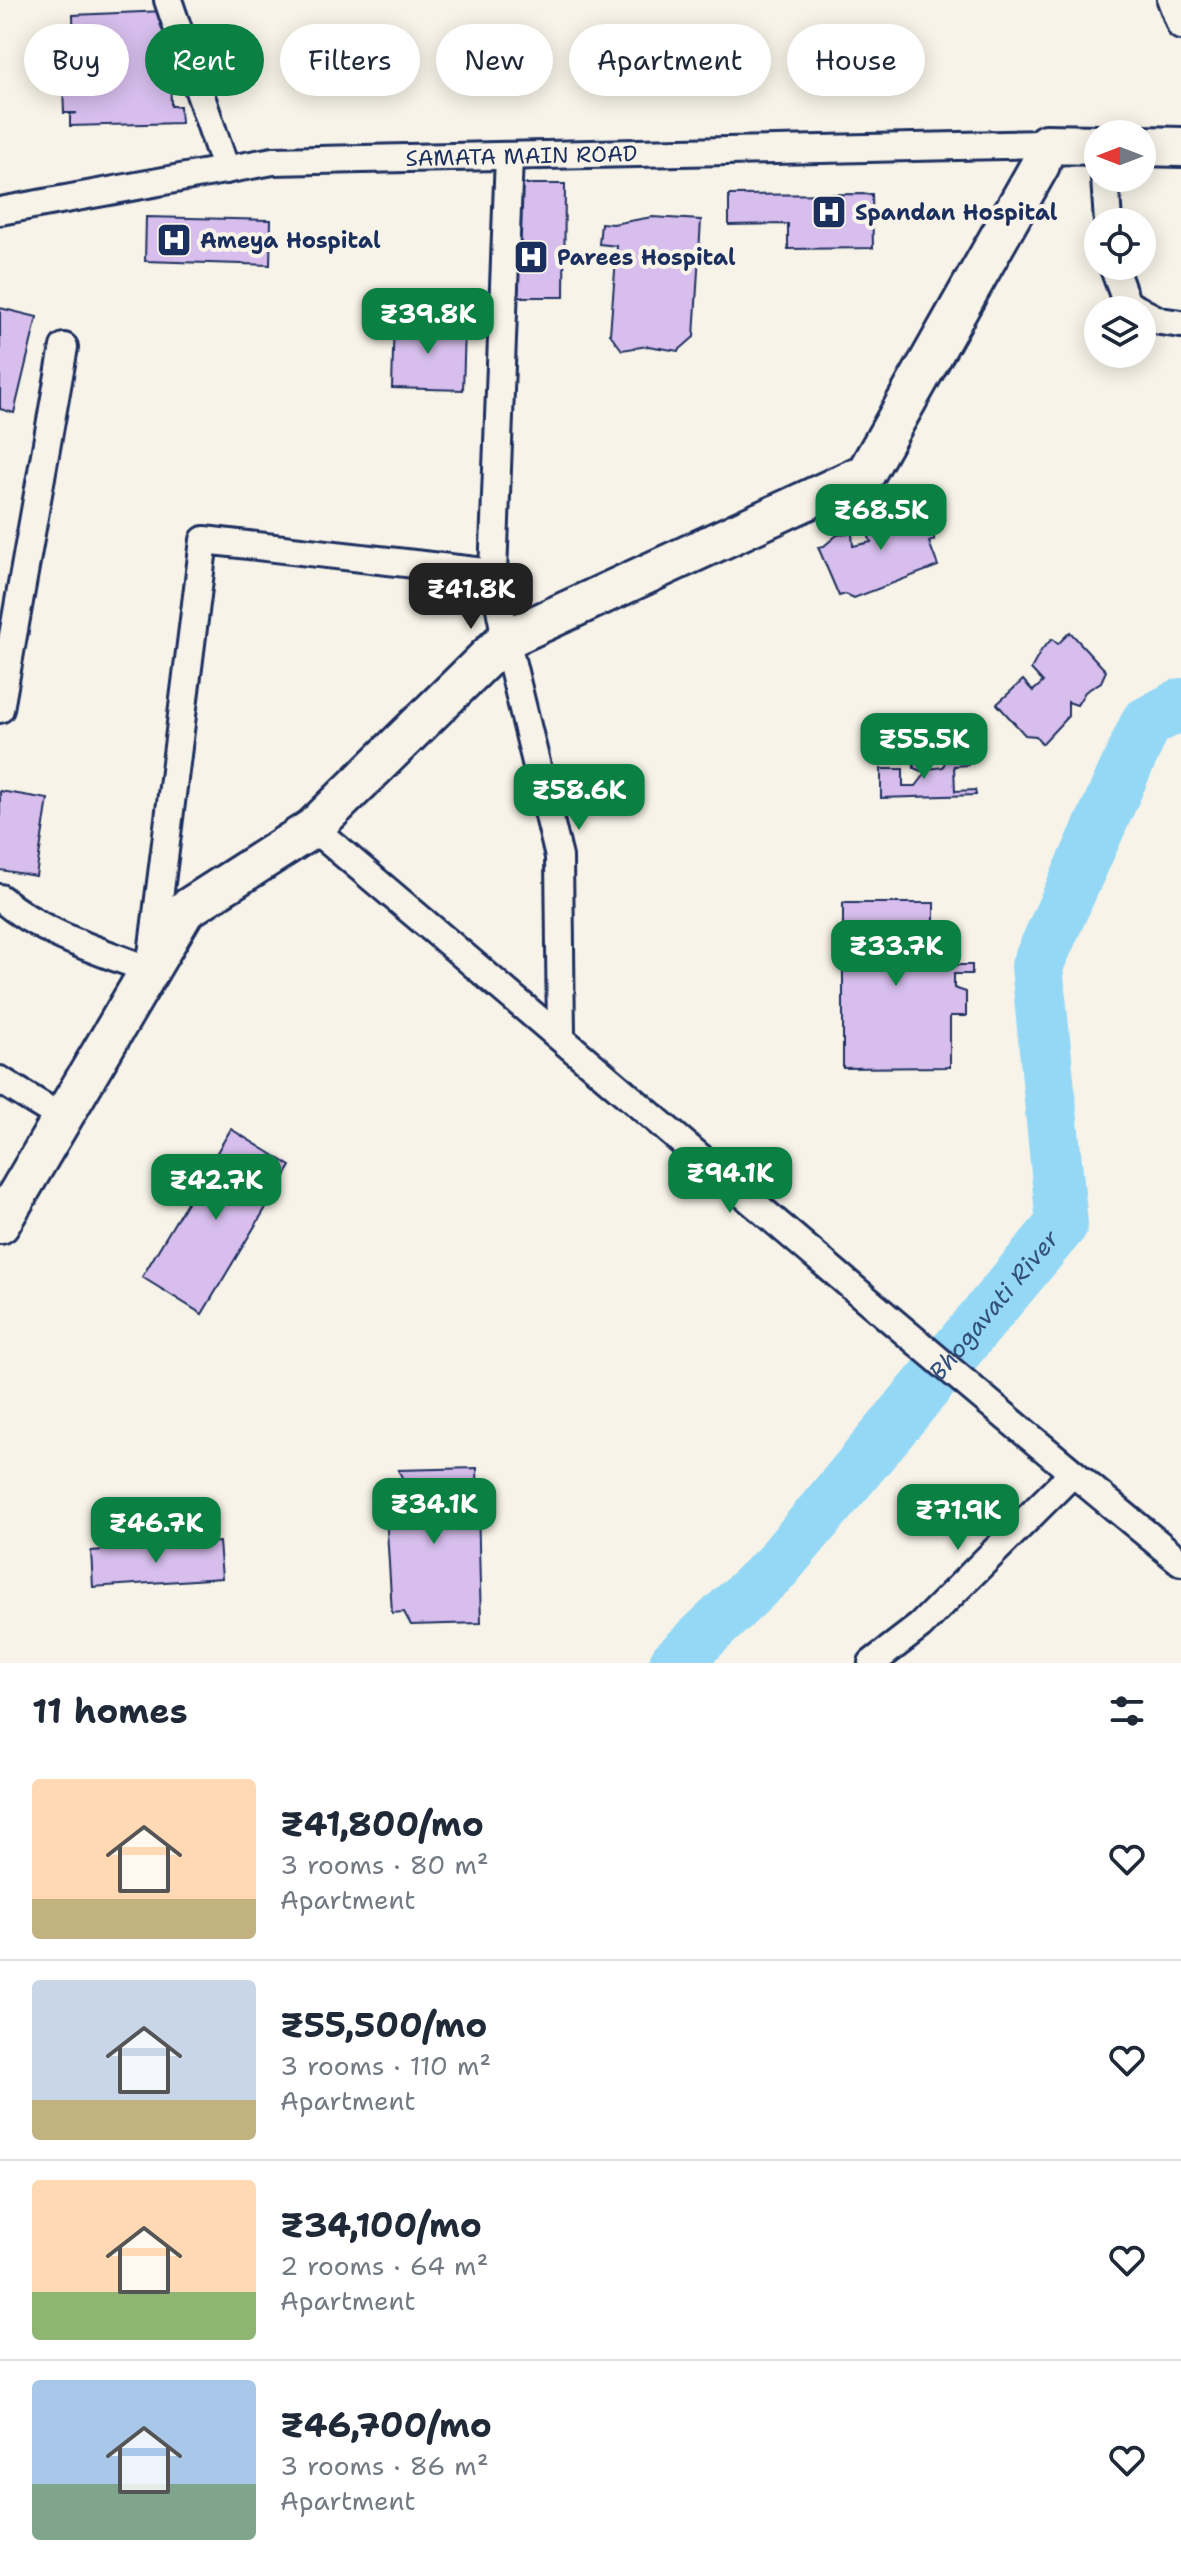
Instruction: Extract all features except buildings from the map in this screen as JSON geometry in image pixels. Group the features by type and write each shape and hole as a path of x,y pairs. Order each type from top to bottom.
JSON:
{"street":[{"path":"168,0 226,170"},
{"path":"1171,0 1181,26"},
{"path":"1156,146 1181,147"},
{"path":"1043,155 1084,148"},
{"path":"1043,155 1084,163"},
{"path":"0,1224 185,910 313,828 506,639 866,473 1043,155"},
{"name":"SAMATA MAIN ROAD","path":"0,211 273,161 509,156 1043,155"},
{"path":"509,156 493,573 559,857 561,1036"},
{"path":"1156,167 1181,167"},
{"path":"1156,319 1181,324"},
{"path":"0,709 11,586 64,347"},
{"path":"150,970 204,540 493,573"},
{"path":"313,828 561,1036 953,1375 1181,1562"},
{"path":"0,898 65,937 150,970"},
{"path":"0,1080 62,1118"},
{"path":"872,1663 920,1626 1073,1473"}],"waterway":[{"name":"Bhogavati River","path":"675,1663 776,1567 1062,1224 1037,966 1146,723 1181,704"}],"place":[{"name":"Spandan Hospital","path":"829,212"},
{"name":"Ameya Hospital","path":"174,240"},
{"name":"Parees Hospital","path":"531,257"}]}
